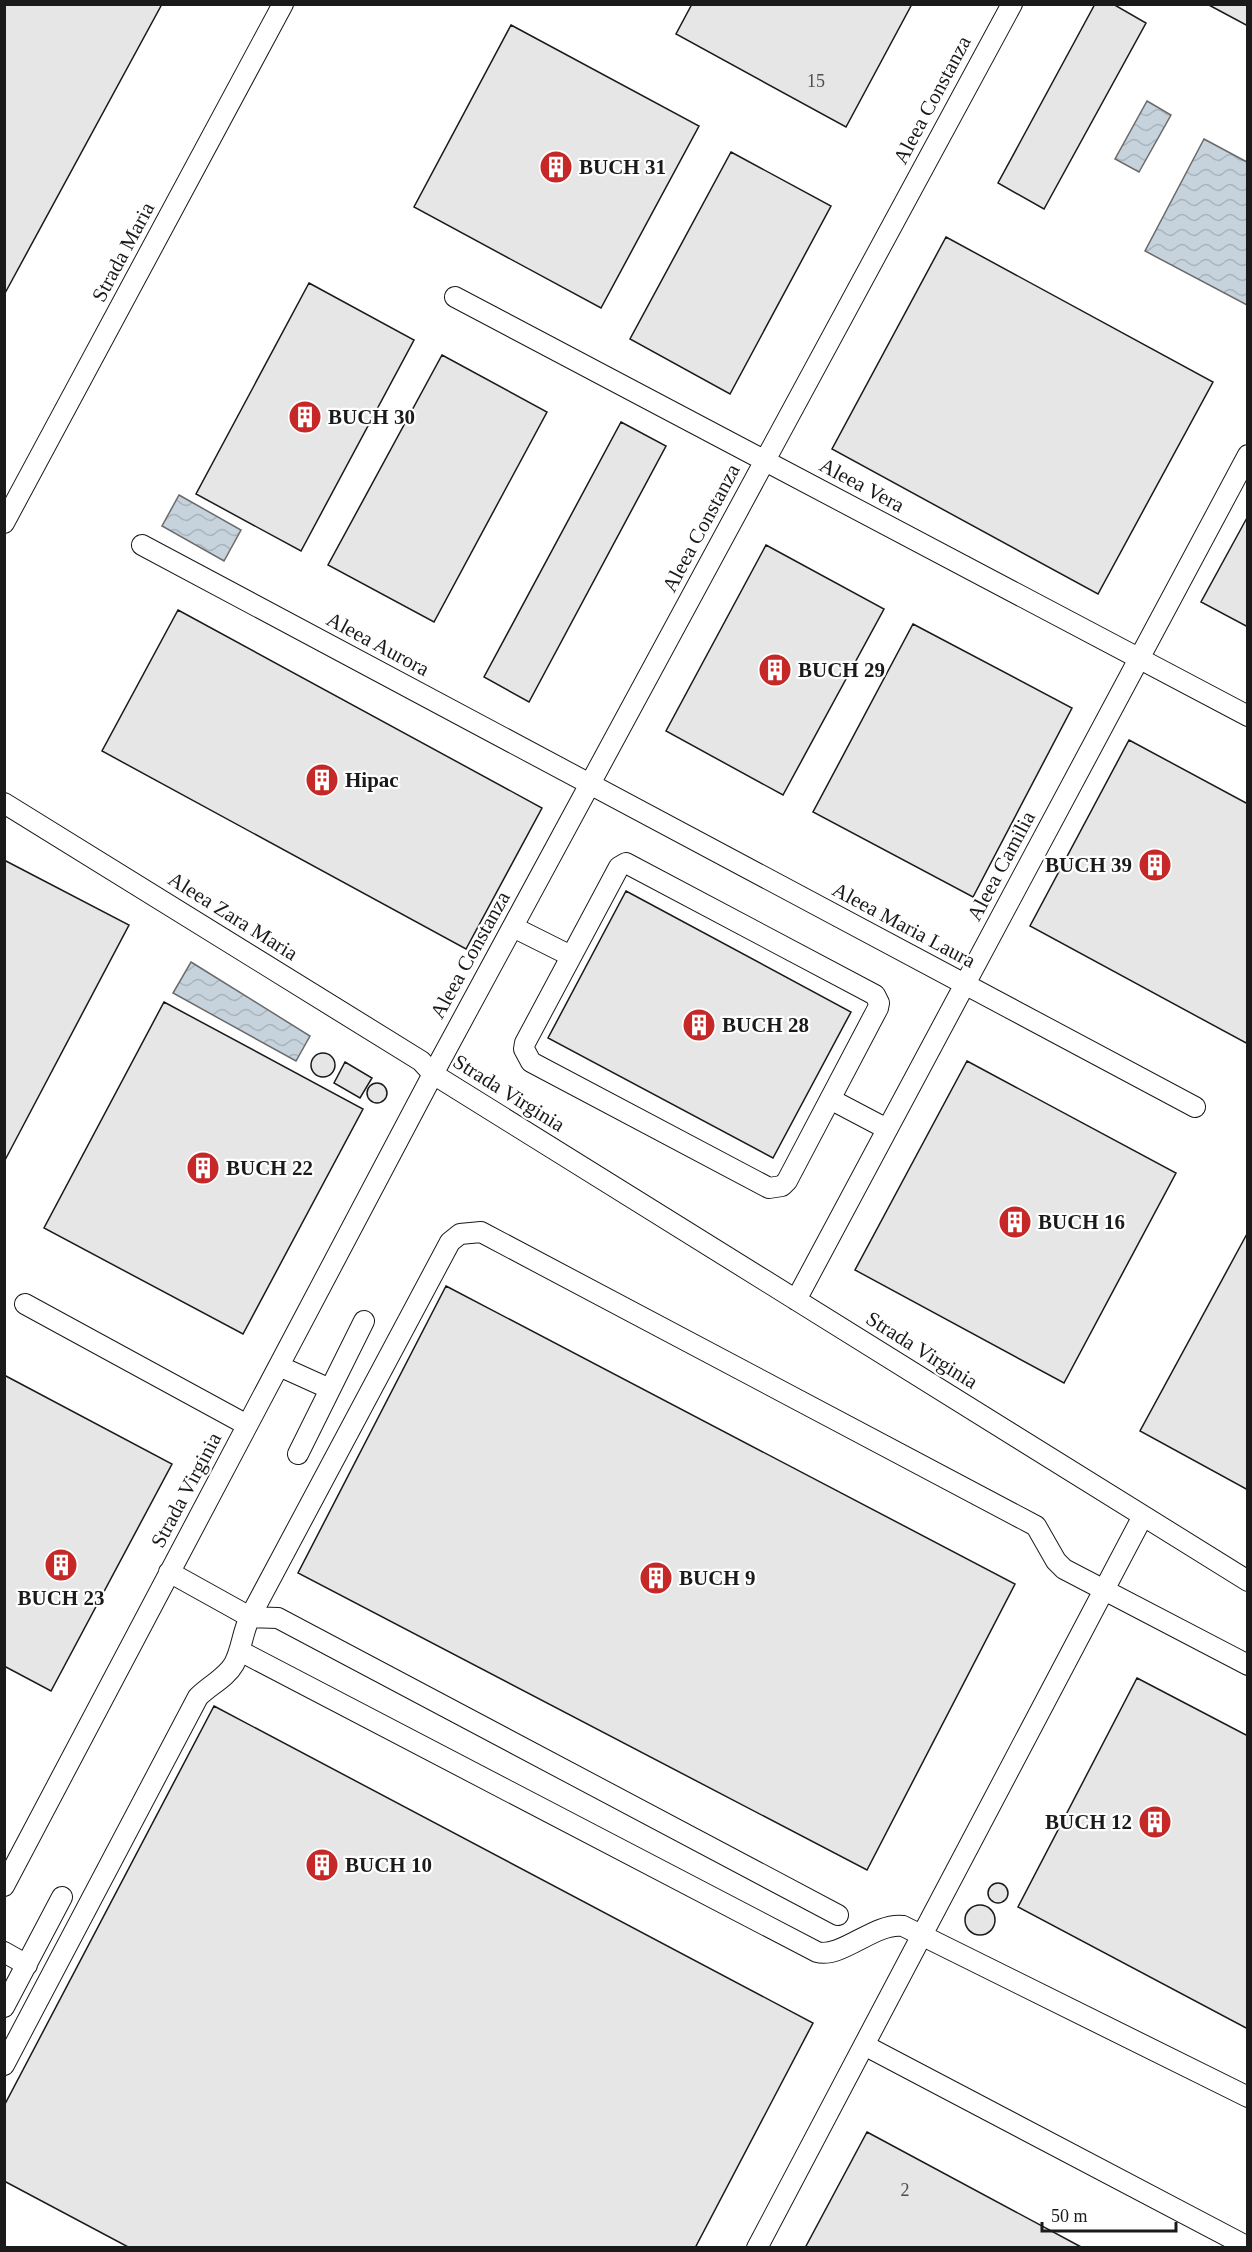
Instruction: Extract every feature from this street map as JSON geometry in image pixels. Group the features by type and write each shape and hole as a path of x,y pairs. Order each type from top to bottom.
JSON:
{"street":[{"name":"Strada Maria","path":"4,523 283,4"},
{"name":"Aleea Constanza","path":"433,1074 1012,4"},
{"name":"Aleea Vera","path":"455,297 1248,716"},
{"name":"Aleea Camilia","path":"796,1300 1248,455"},
{"name":"Aleea Aurora","path":"142,545 590,784"},
{"name":"Aleea Maria Laura","path":"590,784 1195,1107"},
{"name":"Aleea Zara Maria","path":"4,802 422,1061 433,1074"},
{"path":"626,862 630,863 875,995 879,1003 878,1008 830,1099 787,1181 782,1186 769,1188 531,1062 524,1049 525,1043 619,867 626,862"},
{"path":"513,927 571,956"},
{"name":"Strada Virginia","path":"4,1886 433,1074 1248,1581"},
{"path":"830,1099 887,1129"},
{"path":"4,2065 198,1697 233,1666 240,1651 243,1631 250,1617 450,1242 460,1234 471,1231 481,1232 1036,1526 1056,1561 1064,1569 1248,1665"},
{"path":"26,1304 247,1425"},
{"path":"298,1454 364,1321"},
{"path":"279,1366 330,1389"},
{"path":"757,2247 1143,1516"},
{"path":"169,1572 250,1617 278,1618 838,1915"},
{"path":"240,1651 817,1952 829,1953 886,1927 903,1926 1248,2097"},
{"path":"4,2007 62,1896"},
{"path":"4,1952 27,1965"},
{"path":"864,2045 1248,2247"}],"water":[{"path":"1147,101 1171,115 1139,172 1115,159"},
{"path":"1204,139 1247,162 1247,305 1145,251"},
{"path":"179,495 241,530 224,561 162,526"},
{"path":"191,962 310,1036 296,1061 173,993"}],"building":[{"path":"4,4 162,4 4,295"},
{"path":"692,4 912,4 846,127 676,34"},
{"path":"1095,4 1113,4 1146,23 1044,209 998,183"},
{"path":"1207,4 1248,4 1248,26"},
{"name":"BUCH 31","path":"511,25 699,126 601,308 414,207"},
{"path":"731,152 831,206 730,394 630,339"},
{"path":"946,237 1213,382 1098,594 832,449"},
{"name":"BUCH 30","path":"309,283 414,340 301,551 196,494"},
{"path":"442,355 547,412 434,622 328,565"},
{"path":"621,422 666,446 529,702 484,677"},
{"path":"1248,516 1248,627 1201,602"},
{"name":"BUCH 29","path":"766,545 884,609 783,795 666,731"},
{"name":"Hipac","path":"178,610 542,808 466,949 102,751"},
{"path":"913,624 1072,708 973,897 813,812"},
{"name":"BUCH 39","path":"1129,740 1248,804 1248,1044 1030,926"},
{"path":"4,860 129,925 4,1162"},
{"name":"BUCH 28","path":"626,891 851,1012 773,1158 548,1038"},
{"name":"BUCH 22","path":"164,1002 363,1109 243,1334 44,1228"},
{"path":"323,1053 332,1056 335,1065 332,1074 323,1077 314,1074 311,1065 314,1056"},
{"name":"BUCH 16","path":"967,1061 1176,1173 1064,1383 855,1270"},
{"path":"345,1062 372,1078 360,1098 334,1083"},
{"path":"377,1083 384,1086 387,1093 384,1100 377,1103 370,1100 367,1093 370,1086"},
{"path":"1248,1232 1248,1490 1140,1431"},
{"name":"BUCH 9","path":"446,1286 1015,1584 867,1870 298,1573"},
{"name":"BUCH 23","path":"4,1375 172,1464 51,1691 4,1666"},
{"name":"BUCH 12","path":"1137,1678 1248,1736 1248,2029 1018,1907"},
{"name":"BUCH 10","path":"214,1706 813,2023 695,2248 130,2248 4,2181 4,2106"},
{"path":"998,1883 1005,1886 1008,1893 1005,1900 998,1903 991,1900 988,1893 991,1886"},
{"path":"980,1905 991,1909 995,1920 991,1931 980,1935 969,1931 965,1920 969,1909"},
{"path":"867,2132 1083,2248 805,2248"}],"place":[{"name":"BUCH 31","path":"556,167"},
{"name":"BUCH 30","path":"305,417"},
{"name":"BUCH 29","path":"775,670"},
{"name":"Hipac","path":"322,780"},
{"name":"BUCH 39","path":"1155,865"},
{"name":"BUCH 28","path":"699,1025"},
{"name":"BUCH 22","path":"203,1168"},
{"name":"BUCH 16","path":"1015,1222"},
{"name":"BUCH 23","path":"61,1565"},
{"name":"BUCH 9","path":"656,1578"},
{"name":"BUCH 12","path":"1155,1822"},
{"name":"BUCH 10","path":"322,1865"}]}
